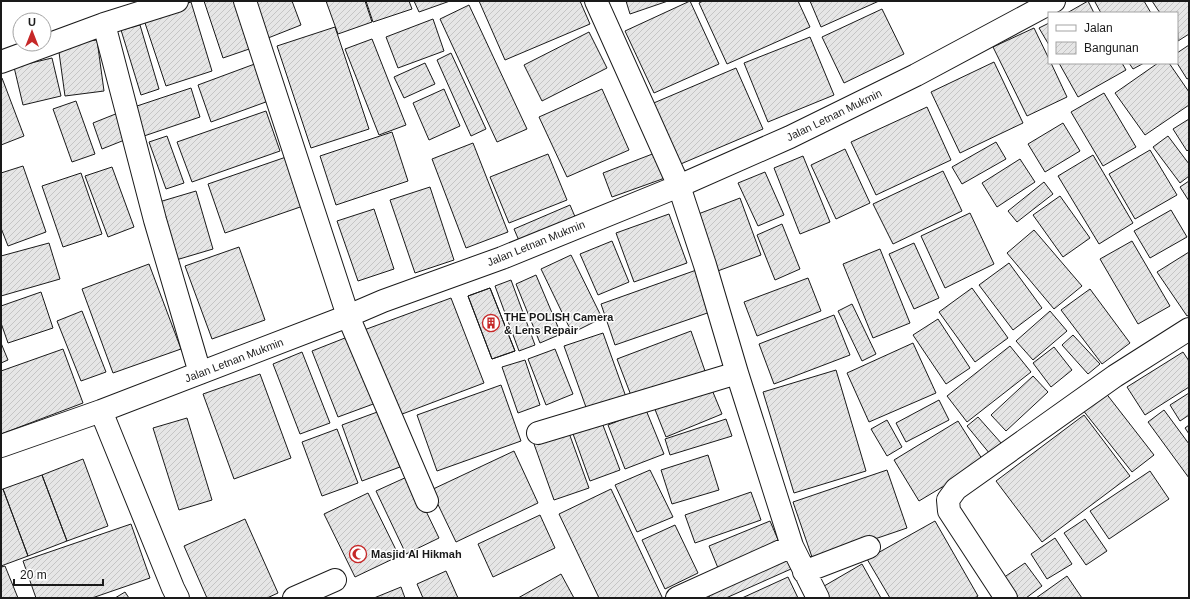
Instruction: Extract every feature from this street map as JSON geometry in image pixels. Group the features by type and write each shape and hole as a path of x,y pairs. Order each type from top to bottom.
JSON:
{"street":[{"path":"1,62 104,24 177,1"},
{"path":"245,1 348,316 427,501"},
{"path":"596,1 679,186 792,546 818,598"},
{"name":"Jalan Letnan Mukmin","path":"1,446 100,411 348,316 383,301 502,258 679,186 790,137 916,75 1054,1"},
{"path":"104,24 155,220 200,373"},
{"path":"1006,598 950,511 948,500 956,489 1109,381 1189,329"},
{"path":"538,433 737,373"},
{"path":"100,411 178,598"},
{"path":"677,598 792,546"},
{"path":"804,572 869,547"},
{"path":"294,598 335,580"}],"building":[{"path":"204,1 240,1 255,47 223,58"},
{"path":"249,1 292,1 301,25 263,40"},
{"path":"326,1 365,1 372,22 338,34"},
{"path":"366,1 409,1 412,9 373,22"},
{"path":"414,1 450,1 419,12"},
{"path":"479,1 580,1 590,24 505,60"},
{"path":"626,1 668,1 630,14"},
{"path":"690,1 719,64 654,93 625,31"},
{"path":"703,1 798,1 810,27 727,64 699,3"},
{"path":"810,1 879,1 821,27"},
{"path":"1088,1 1094,12 1069,12"},
{"path":"1144,1 1150,12 1100,12 1095,2"},
{"path":"1152,1 1189,1 1189,34 1178,41 1178,12 1159,12"},
{"path":"191,2 212,71 166,86 143,17"},
{"path":"469,5 527,129 497,142 440,19"},
{"path":"882,9 904,54 844,83 822,37"},
{"path":"433,19 444,51 398,68 386,37"},
{"path":"1048,24 1048,43 1039,28"},
{"path":"140,25 159,89 141,95 121,30"},
{"path":"335,27 369,129 311,148 277,46"},
{"path":"1034,28 1048,57 1048,64 1051,64 1067,97 1027,116 993,47"},
{"path":"589,32 607,68 542,101 524,65"},
{"path":"810,37 834,95 768,122 744,63"},
{"path":"372,39 406,125 379,135 345,49"},
{"path":"97,40 104,91 65,96 58,45"},
{"path":"1189,45 1189,78 1187,79 1178,64 1178,52"},
{"path":"451,53 486,129 471,136 437,60"},
{"path":"52,58 61,96 23,105 14,67"},
{"path":"260,62 274,99 211,122 198,85"},
{"path":"994,62 1023,123 960,153 931,92"},
{"path":"425,63 435,84 404,98 394,77"},
{"path":"1060,64 1123,64 1126,70 1078,97"},
{"path":"1130,64 1142,64 1133,69"},
{"path":"1157,64 1170,64 1189,92 1189,105 1145,135 1115,93"},
{"path":"736,68 763,129 676,166 649,105"},
{"path":"2,78 24,136 1,145 1,79"},
{"path":"191,88 200,117 144,136 134,107"},
{"path":"444,89 460,126 429,140 413,103"},
{"path":"602,89 629,150 567,177 539,117"},
{"path":"1104,93 1136,147 1103,166 1071,112"},
{"path":"76,101 95,154 72,162 53,109"},
{"path":"927,107 951,160 876,195 851,142"},
{"path":"266,111 280,151 192,182 177,142"},
{"path":"118,113 127,139 102,149 93,123"},
{"path":"1189,119 1189,149 1187,151 1173,129"},
{"path":"1063,123 1080,151 1045,172 1028,144"},
{"path":"392,132 408,181 336,205 320,156"},
{"path":"167,136 184,183 166,189 149,142"},
{"path":"1168,136 1189,164 1189,176 1180,183 1153,147"},
{"path":"996,142 1006,159 962,184 952,167"},
{"path":"473,143 508,232 466,248 432,159"},
{"path":"845,149 870,203 836,219 811,165"},
{"path":"1150,150 1177,195 1135,219 1109,174"},
{"path":"655,153 665,178 612,197 603,173"},
{"path":"548,154 567,200 509,223 490,177"},
{"path":"1093,155 1133,223 1099,244 1058,176"},
{"path":"289,156 306,205 225,233 208,184"},
{"path":"803,156 830,222 800,234 774,168"},
{"path":"1020,159 1035,182 997,207 982,183"},
{"path":"23,166 46,232 8,246 1,228 1,173"},
{"path":"112,167 134,227 108,237 85,176"},
{"path":"943,171 962,211 893,244 873,204"},
{"path":"765,172 784,215 758,226 738,183"},
{"path":"81,173 102,234 63,247 42,186"},
{"path":"1189,181 1189,201 1180,187"},
{"path":"1044,182 1053,194 1017,222 1008,211"},
{"path":"430,187 454,260 415,273 390,200"},
{"path":"196,191 213,249 176,260 159,202"},
{"path":"1060,196 1090,238 1063,257 1033,215"},
{"path":"740,198 761,255 715,272 693,216"},
{"path":"570,205 576,219 520,243 514,229"},
{"path":"374,209 394,269 358,281 337,221"},
{"path":"1171,210 1187,237 1150,258 1134,231"},
{"path":"970,213 994,264 945,288 921,236"},
{"path":"669,214 687,263 634,282 616,233"},
{"path":"782,224 800,269 775,280 757,235"},
{"path":"1034,230 1082,286 1054,309 1007,253"},
{"path":"612,241 629,282 598,295 580,254"},
{"path":"1132,241 1170,306 1138,324 1100,259"},
{"path":"49,243 60,279 1,296 1,256"},
{"path":"914,243 939,298 914,309 889,254"},
{"path":"239,247 265,320 212,339 185,266"},
{"path":"880,249 910,323 873,338 843,264"},
{"path":"1189,252 1189,315 1187,316 1157,272"},
{"path":"571,255 602,318 572,333 541,269"},
{"path":"1009,263 1042,308 1013,330 979,285"},
{"path":"149,264 181,349 113,373 82,289"},
{"path":"702,268 716,310 615,345 601,304"},
{"path":"536,275 561,334 540,343 516,284"},
{"path":"808,278 821,311 757,336 744,302"},
{"path":"511,280 535,345 519,351 495,286"},
{"name":"THE POLISH Camera & Lens Repair","path":"490,288 515,351 492,359 468,296"},
{"name":"THE POLISH Camera & Lens Repair","path":"490,288 515,351 492,359 468,296"},
{"path":"972,288 1008,338 975,362 939,312"},
{"path":"1090,289 1130,343 1102,364 1061,310"},
{"path":"41,292 53,328 8,343 1,323 1,306"},
{"path":"451,298 484,383 397,416 364,330"},
{"path":"852,304 876,354 862,361 838,311"},
{"path":"82,311 106,372 81,381 57,321"},
{"path":"1050,311 1067,331 1033,360 1016,341"},
{"path":"834,315 850,355 774,384 759,344"},
{"path":"938,319 970,368 946,384 913,335"},
{"path":"691,331 705,371 632,398 617,359"},
{"path":"603,333 626,397 587,410 564,346"},
{"path":"1073,335 1100,364 1088,374 1062,345"},
{"path":"350,336 376,403 338,417 312,351"},
{"path":"1,343 8,360 1,363"},
{"path":"913,343 936,393 869,422 847,373"},
{"path":"1010,346 1031,372 967,422 947,396"},
{"path":"1054,347 1072,370 1051,387 1033,363"},
{"path":"63,349 83,403 1,434 1,371"},
{"path":"555,349 573,394 546,405 528,359"},
{"path":"302,352 330,423 300,434 273,364"},
{"path":"1183,352 1189,361 1189,387 1145,415 1127,387"},
{"path":"525,360 540,405 518,413 502,367"},
{"path":"836,370 866,471 794,493 763,392"},
{"path":"260,374 291,458 234,479 203,394"},
{"path":"1033,376 1048,392 1006,431 991,415"},
{"path":"501,385 521,441 437,471 417,415"},
{"path":"710,385 722,414 666,437 654,407"},
{"path":"1105,392 1154,455 1132,472 1082,409"},
{"path":"1189,393 1189,415 1180,421 1170,405"},
{"path":"939,400 949,420 906,442 896,423"},
{"path":"646,410 664,454 625,469 608,425"},
{"path":"1164,410 1189,444 1189,478 1148,422"},
{"path":"380,411 400,467 362,481 342,425"},
{"path":"1084,415 1130,476 1042,542 996,481"},
{"path":"978,417 1002,444 990,454 967,426"},
{"path":"187,418 212,500 179,510 153,428"},
{"path":"726,419 732,436 670,455 665,439"},
{"path":"601,420 620,470 590,481 572,431"},
{"path":"887,420 902,447 887,456 871,429"},
{"path":"958,421 984,462 919,501 894,460"},
{"path":"1189,425 1189,434 1185,428"},
{"path":"337,429 358,483 322,496 302,442"},
{"path":"569,433 589,488 554,500 534,444"},
{"path":"514,451 538,503 456,542 431,490"},
{"path":"708,455 719,490 672,504 661,470"},
{"path":"83,459 108,526 67,541 42,475"},
{"path":"650,470 673,517 637,532 615,485"},
{"path":"887,470 907,528 813,560 793,502"},
{"path":"1150,471 1169,499 1109,539 1090,511"},
{"path":"42,475 67,541 28,556 3,489"},
{"path":"409,476 439,538 406,554 376,491"},
{"path":"3,489 28,556 1,566 1,490"},
{"path":"611,489 662,597 661,598 599,598 559,514"},
{"path":"751,492 761,520 695,543 685,515"},
{"path":"368,493 399,556 355,577 324,514"},
{"path":"540,515 555,548 493,577 478,544"},
{"path":"245,519 278,593 267,598 207,598 184,546"},
{"path":"1085,519 1107,551 1086,565 1064,533"},
{"path":"770,521 779,542 718,568 709,546"},
{"path":"935,521 978,596 975,598 890,598 867,559"},
{"path":"131,524 150,578 92,598 36,598 23,561"},
{"path":"675,525 698,573 665,589 642,540"},
{"path":"1055,538 1072,564 1047,579 1031,554"},
{"path":"784,554 791,569 726,598 710,598 706,590"},
{"path":"1025,563 1042,586 1026,598 1018,598 1003,578"},
{"path":"862,564 881,598 825,598 819,589"},
{"path":"5,566 18,598 1,598 1,567"},
{"path":"446,571 458,598 423,598 417,584"},
{"path":"561,574 574,598 518,598"},
{"path":"1067,576 1082,598 1036,598"},
{"path":"788,577 798,598 742,598"},
{"path":"401,587 405,598 374,598"},
{"path":"125,592 129,598 115,598"}],"place":[{"name":"THE POLISH Camera & Lens Repair","path":"491,323"},
{"name":"Masjid Al Hikmah","path":"358,554"}]}
